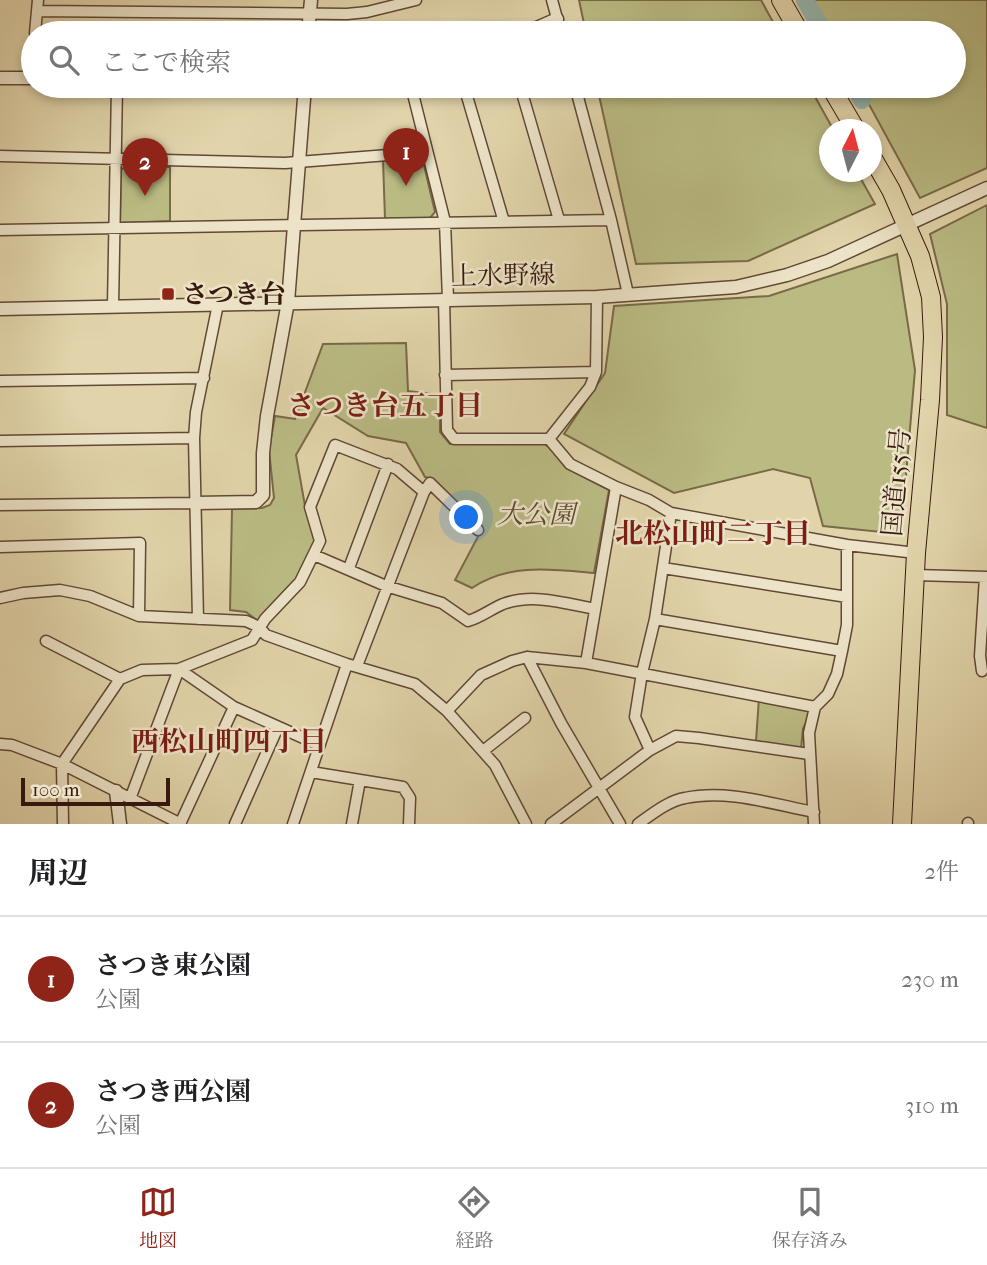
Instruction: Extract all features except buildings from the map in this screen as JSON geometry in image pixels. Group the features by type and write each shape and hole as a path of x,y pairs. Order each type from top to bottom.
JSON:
{"highway":[{"path":"781,0 793,21"},
{"path":"838,98 850,119"},
{"name":"国道155号","path":"882,174 920,256 931,297 933,337 916,553 902,824"}],"street":[{"path":"310,21 311,0"},
{"path":"367,12 368,0"},
{"path":"37,5 310,15 367,12 415,0"},
{"path":"552,0 557,19 552,21"},
{"path":"0,78 21,78"},
{"path":"113,306 117,98"},
{"path":"0,505 256,502 263,495 262,453 288,302 304,98"},
{"path":"414,98 445,222 447,430 454,439 549,439 570,464 671,513 846,545 916,553"},
{"path":"468,98 504,222"},
{"path":"523,98 559,220"},
{"path":"578,98 628,294"},
{"path":"0,156 298,162 427,152"},
{"name":"上水野線","path":"0,309 597,297 736,287 787,275 828,261 987,188"},
{"path":"0,230 611,220"},
{"path":"549,439 590,387 596,372 597,297"},
{"path":"198,619 194,438 218,304"},
{"path":"445,375 596,372"},
{"path":"0,382 204,378"},
{"path":"0,442 194,438"},
{"path":"63,824 62,764 120,679 142,670 179,669 252,640 259,627 300,582 320,541 310,507 335,445 388,464 424,492"},
{"path":"349,568 388,464"},
{"path":"293,824 319,746 430,483 478,530"},
{"path":"586,663 616,487"},
{"path":"650,750 635,717 655,620 671,513"},
{"path":"0,547 140,543 139,616"},
{"path":"814,824 809,733 815,707 828,694 837,674 842,651 847,625 846,545"},
{"path":"314,555 386,586 442,603 468,621 523,598 595,609"},
{"path":"663,568 847,597"},
{"path":"915,575 986,577 980,656 982,671"},
{"path":"0,598 60,590 90,596 139,616 246,621 259,627 267,635 415,684 447,711 495,765 526,824"},
{"path":"655,620 842,651"},
{"path":"46,641 120,679"},
{"path":"447,711 481,675 527,657 586,663 815,707"},
{"path":"527,657 561,723 620,824"},
{"path":"179,669 234,707 319,746"},
{"path":"130,799 179,669"},
{"path":"0,744 12,745 62,764 180,824 234,707"},
{"path":"483,751 525,718"},
{"path":"235,824 278,727"},
{"path":"551,824 650,750 676,736 809,754"},
{"path":"311,772 402,787 410,798 409,824"},
{"path":"352,824 360,780"},
{"path":"116,791 120,824"},
{"path":"638,824 657,810 682,798 717,794 814,812"}],"green space":[{"path":"579,0 761,0 772,21 583,21"},
{"path":"803,0 987,0 987,168 920,198 882,128 882,119 877,119 866,98 966,98 966,21 818,21"},
{"path":"600,98 816,98 827,119 819,119 819,182 863,182 875,204 748,261 636,264"},
{"path":"422,157 435,212 430,218 385,219 383,160"},
{"path":"126,166 170,167 170,221 120,223 121,170"},
{"path":"987,205 987,428 947,415 947,304 930,234"},
{"path":"897,254 915,370 901,534 823,526 810,478 773,469 674,493 564,434 605,373 614,306 769,296"},
{"name":"大公園","path":"406,343 408,391 440,395 440,432 450,444 543,443 566,468 609,490 594,573 546,569 516,571 486,580 472,588 455,580 482,529 431,478 425,477 406,443 368,436 323,408 296,455 305,506 315,535 313,549 298,578 258,621 246,612 230,610 232,509 262,508 270,505 274,498 269,450 275,416 295,419 323,344"},
{"path":"759,698 807,707 810,713 803,729 801,749 756,741"}],"waterway":[{"path":"805,0 817,21"}],"place":[{"name":"さつき東公園","path":"406,186"},
{"name":"さつき西公園","path":"145,196"},
{"name":"さつき台","path":"168,294"}],"district":[{"name":"さつき台五丁目","path":"385,405"},
{"name":"北松山町二丁目","path":"713,533"},
{"name":"西松山町四丁目","path":"229,741"}]}
